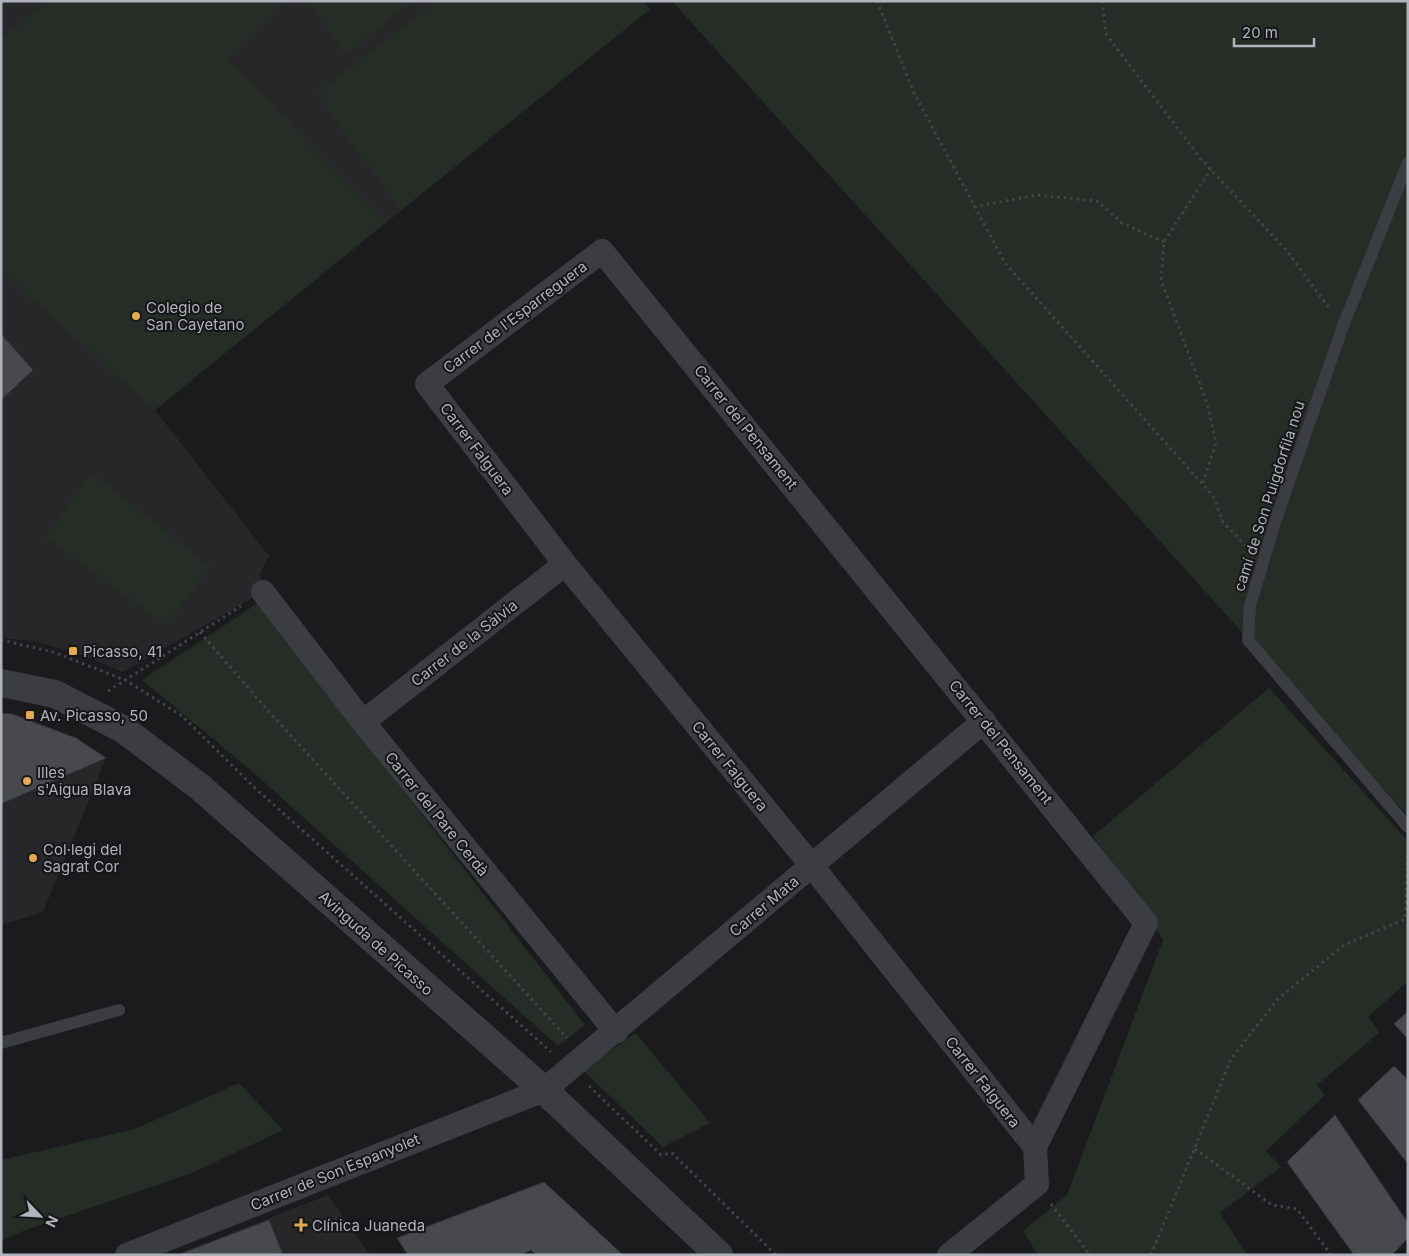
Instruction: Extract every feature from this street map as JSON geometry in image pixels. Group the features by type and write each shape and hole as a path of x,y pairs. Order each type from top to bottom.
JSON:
{"street":[{"name":"Carrer de l'Esparreguera","path":"427,384 602,251"},
{"name":"Carrer del Pensament","path":"602,251 1146,923 1035,1147 1037,1184"},
{"name":"Carrer Falguera","path":"427,384 565,564 812,866 1035,1147"},
{"name":"Carrer de la Sàlvia","path":"363,722 565,564"},
{"name":"Carrer del Pare Cerdà","path":"263,592 363,722 616,1032"},
{"name":"Avinguda de Picasso","path":"1,682 55,694 123,729 200,787 544,1090 719,1255"},
{"name":"Carrer Mata","path":"544,1090 616,1032 984,721"},
{"name":"Carrer de Son Espanyolet","path":"127,1255 544,1090"},
{"path":"949,1255 1037,1184"}],"lane":[{"name":"camí de Son Puigdorfila nou","path":"1408,163 1343,326 1275,522 1250,606 1248,640 1408,827"},
{"path":"1,1043 119,1010"}],"path":[{"path":"877,1 914,93 973,207 1004,262 1214,496 1223,522 1263,563"},
{"path":"1102,1 1106,34 1210,169 1286,250 1343,326"},
{"path":"1202,483 1216,443 1207,403 1162,280 1164,242 1210,169"},
{"path":"973,207 1037,195 1097,201 1122,223 1164,242"},
{"path":"82,708 263,592"},
{"path":"200,632 577,1063 661,1156 672,1153 776,1255"},
{"path":"1,640 53,652 125,680 182,716 255,788 577,1063"},
{"path":"1151,1255 1231,1059 1278,999 1344,946 1404,919 1408,843"},
{"path":"1195,1149 1272,1205 1297,1209 1331,1255"},
{"path":"1037,1184 1090,1255"}],"shaded area":[{"name":"Colegio de San Cayetano","path":"1,1 642,1 650,9 155,410 269,556 260,573 263,592 123,672 85,656 34,641 1,638"},
{"path":"49,1 285,1 227,59 386,222 155,410 1,271 1,38"},
{"path":"313,1 412,1 346,55 309,4"},
{"path":"437,1 642,1 650,9 401,210 316,94"},
{"path":"672,1 1408,1 1408,816"},
{"path":"92,473 211,567 166,625 45,537"},
{"path":"258,603 585,1025 558,1046 254,773 142,680"},
{"path":"1269,688 1408,841 1408,981 1368,1017 1380,1032 1317,1085 1325,1095 1266,1151 1281,1167 1220,1213 1247,1255 1038,1255 1023,1231 1067,1195 1163,940 1093,836"},
{"name":"Col·legi del Sagrat Cor","path":"106,758 43,912 1,925 1,804"},
{"path":"636,1033 710,1123 663,1147 583,1070"},
{"path":"239,1083 283,1130 192,1173 23,1231 1,1241 1,1160 135,1129"},
{"name":"Clínica Juaneda","path":"328,1195 370,1255 176,1255"}],"building":[{"path":"1,334 33,370 1,400"},
{"name":"Illes s'Aigua Blava","path":"1,713 12,714 76,738 106,758 1,804"},
{"path":"1408,1011 1408,1039 1394,1024"},
{"path":"1394,1066 1408,1080 1408,1164 1358,1100"},
{"path":"1335,1115 1408,1223 1408,1238 1392,1255 1354,1255 1287,1162"},
{"path":"544,1182 623,1255 536,1255 531,1250 520,1255 408,1255 397,1238"},
{"path":"269,1220 283,1255 177,1255"}],"place":[{"name":"Colegio de San Cayetano","path":"136,316"},
{"name":"Picasso, 41","path":"73,651"},
{"name":"Av. Picasso, 50","path":"30,715"},
{"name":"Illes s'Aigua Blava","path":"27,781"},
{"name":"Col·legi del Sagrat Cor","path":"33,858"},
{"name":"Clínica Juaneda","path":"301,1225"}]}
